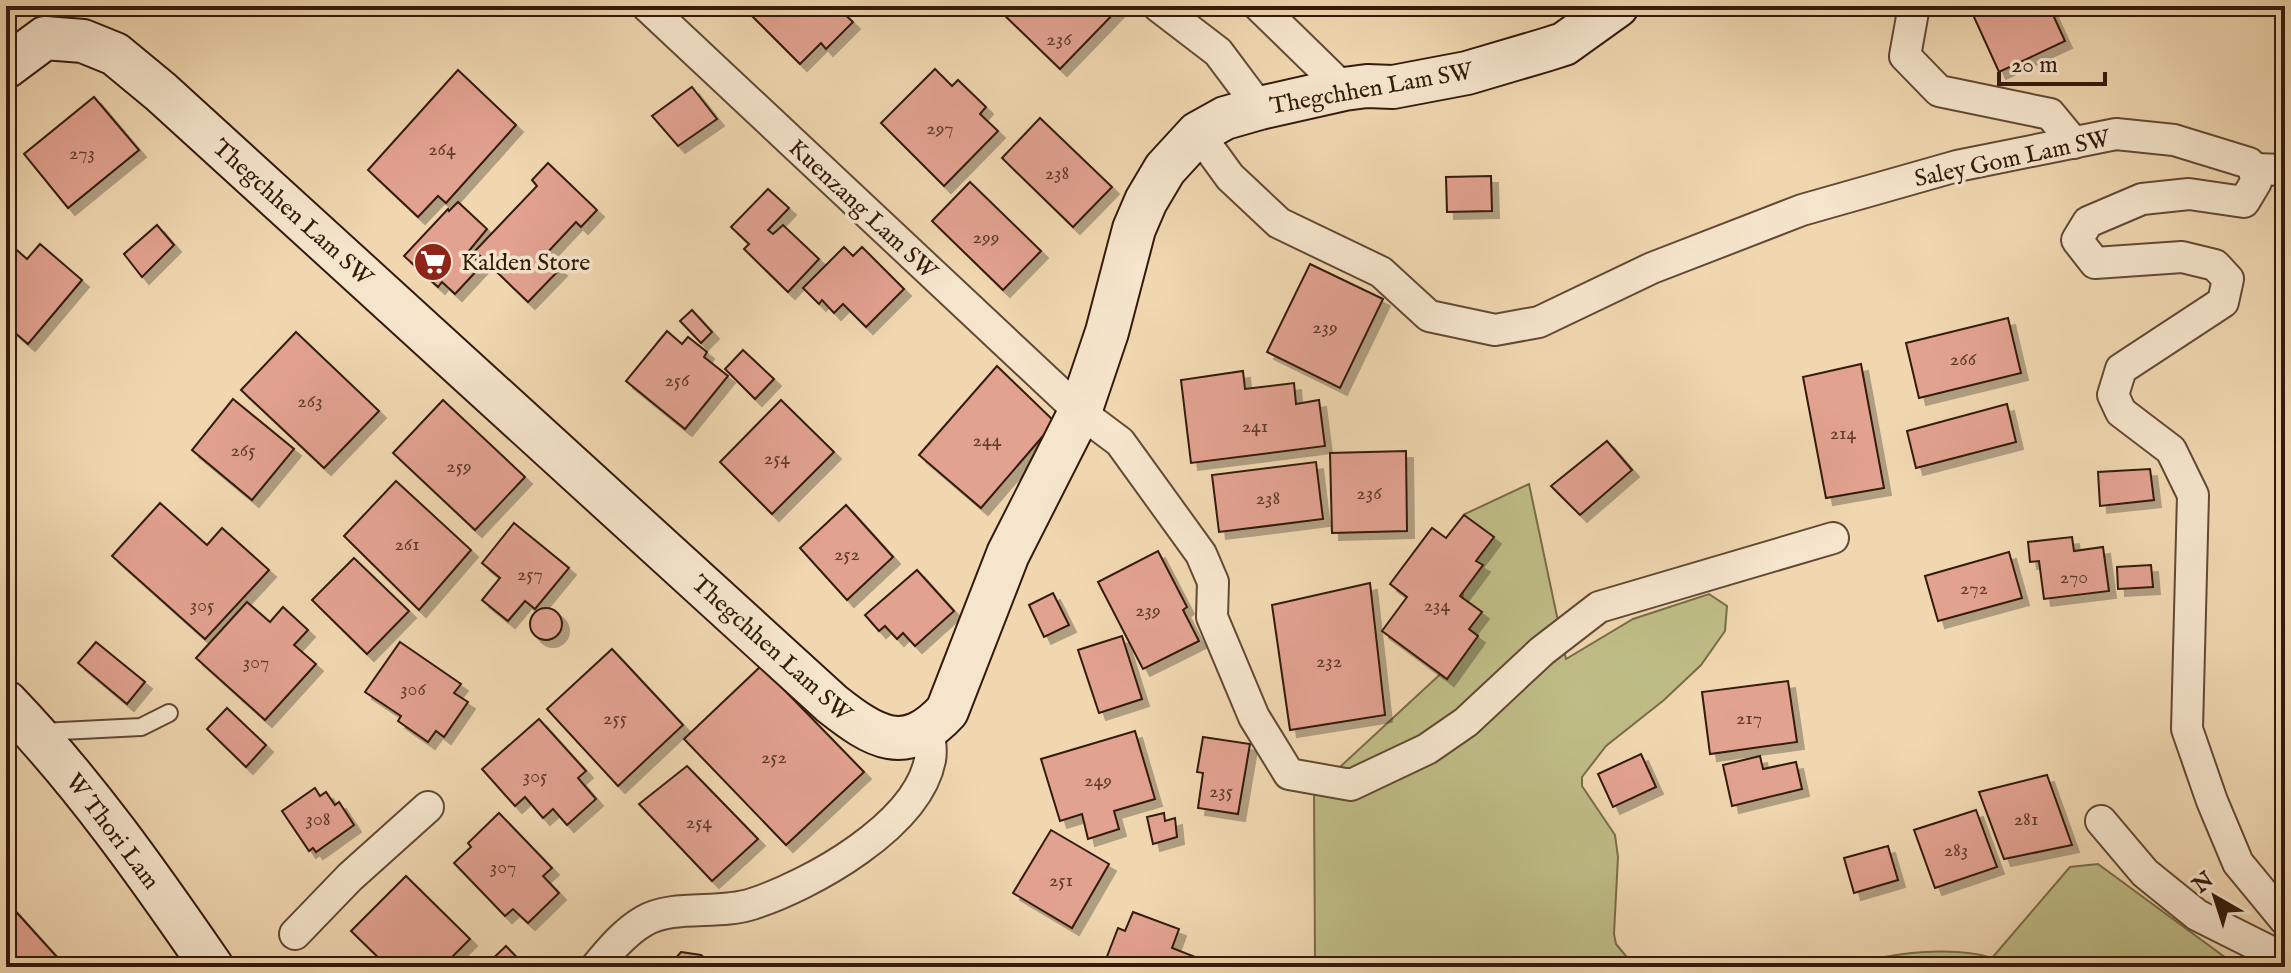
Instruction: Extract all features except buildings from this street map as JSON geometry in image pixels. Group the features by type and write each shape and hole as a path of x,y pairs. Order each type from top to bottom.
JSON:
{"main road":[{"name":"Thegchhen Lam SW","path":"6,67 45,38 83,41 115,54 161,92 832,704 856,723 888,738 899,738 928,730 947,711 1008,554 1080,412 1107,332 1134,229 1146,201 1165,169 1198,133 1225,118 1260,108 1344,89 1423,82 1532,54 1564,44 1617,6"},
{"name":"W Thori Lam","path":"6,702 36,733 128,846 212,967"}],"street":[{"name":"Kuenzang Lam SW","path":"647,6 1080,412 1120,442 1201,554 1213,582 1212,617 1254,717 1289,774 1351,785 1427,749 1466,722 1542,651 1599,607 1833,538"},
{"path":"1158,6 1218,52 1260,108"},
{"path":"1259,6 1344,89"},
{"path":"1914,6 1905,56 1939,91 2050,114 2074,143"},
{"name":"Saley Gom Lam SW","path":"1198,133 1230,177 1279,223 1381,272 1429,316 1495,330 1539,322 1652,268 1802,210 1957,166 2116,134 2174,140 2249,163 2254,169"},
{"path":"2285,170 2254,169 2256,182 2244,202 2189,194 2142,199 2088,222 2077,240 2095,263 2182,257 2215,265 2228,279 2223,302 2121,369 2113,395 2121,412 2171,450 2193,495 2187,729 2238,863 2285,920"},
{"path":"596,967 620,940 646,920 661,915 750,905 798,884 858,851 887,829 922,782 930,759 928,730"},
{"path":"295,934 350,877 428,807"},
{"path":"2101,821 2145,873 2197,915 2273,953 2285,953"}],"lane":[{"path":"36,733 141,727 169,713"}],"shaded area":[{"path":"1529,484 1566,659 1633,619 1709,594 1727,606 1725,631 1701,665 1664,700 1606,746 1582,777 1582,786 1615,835 1618,857 1614,934 1616,944 1635,967 1310,967 1315,958 1314,791 1461,655 1465,514"},
{"path":"2098,864 2233,963 2246,967 1810,967 1855,966 1885,957 1924,952 1967,953 1992,958 2070,867"}],"place":[{"name":"Kalden Store","path":"433,262"}]}
